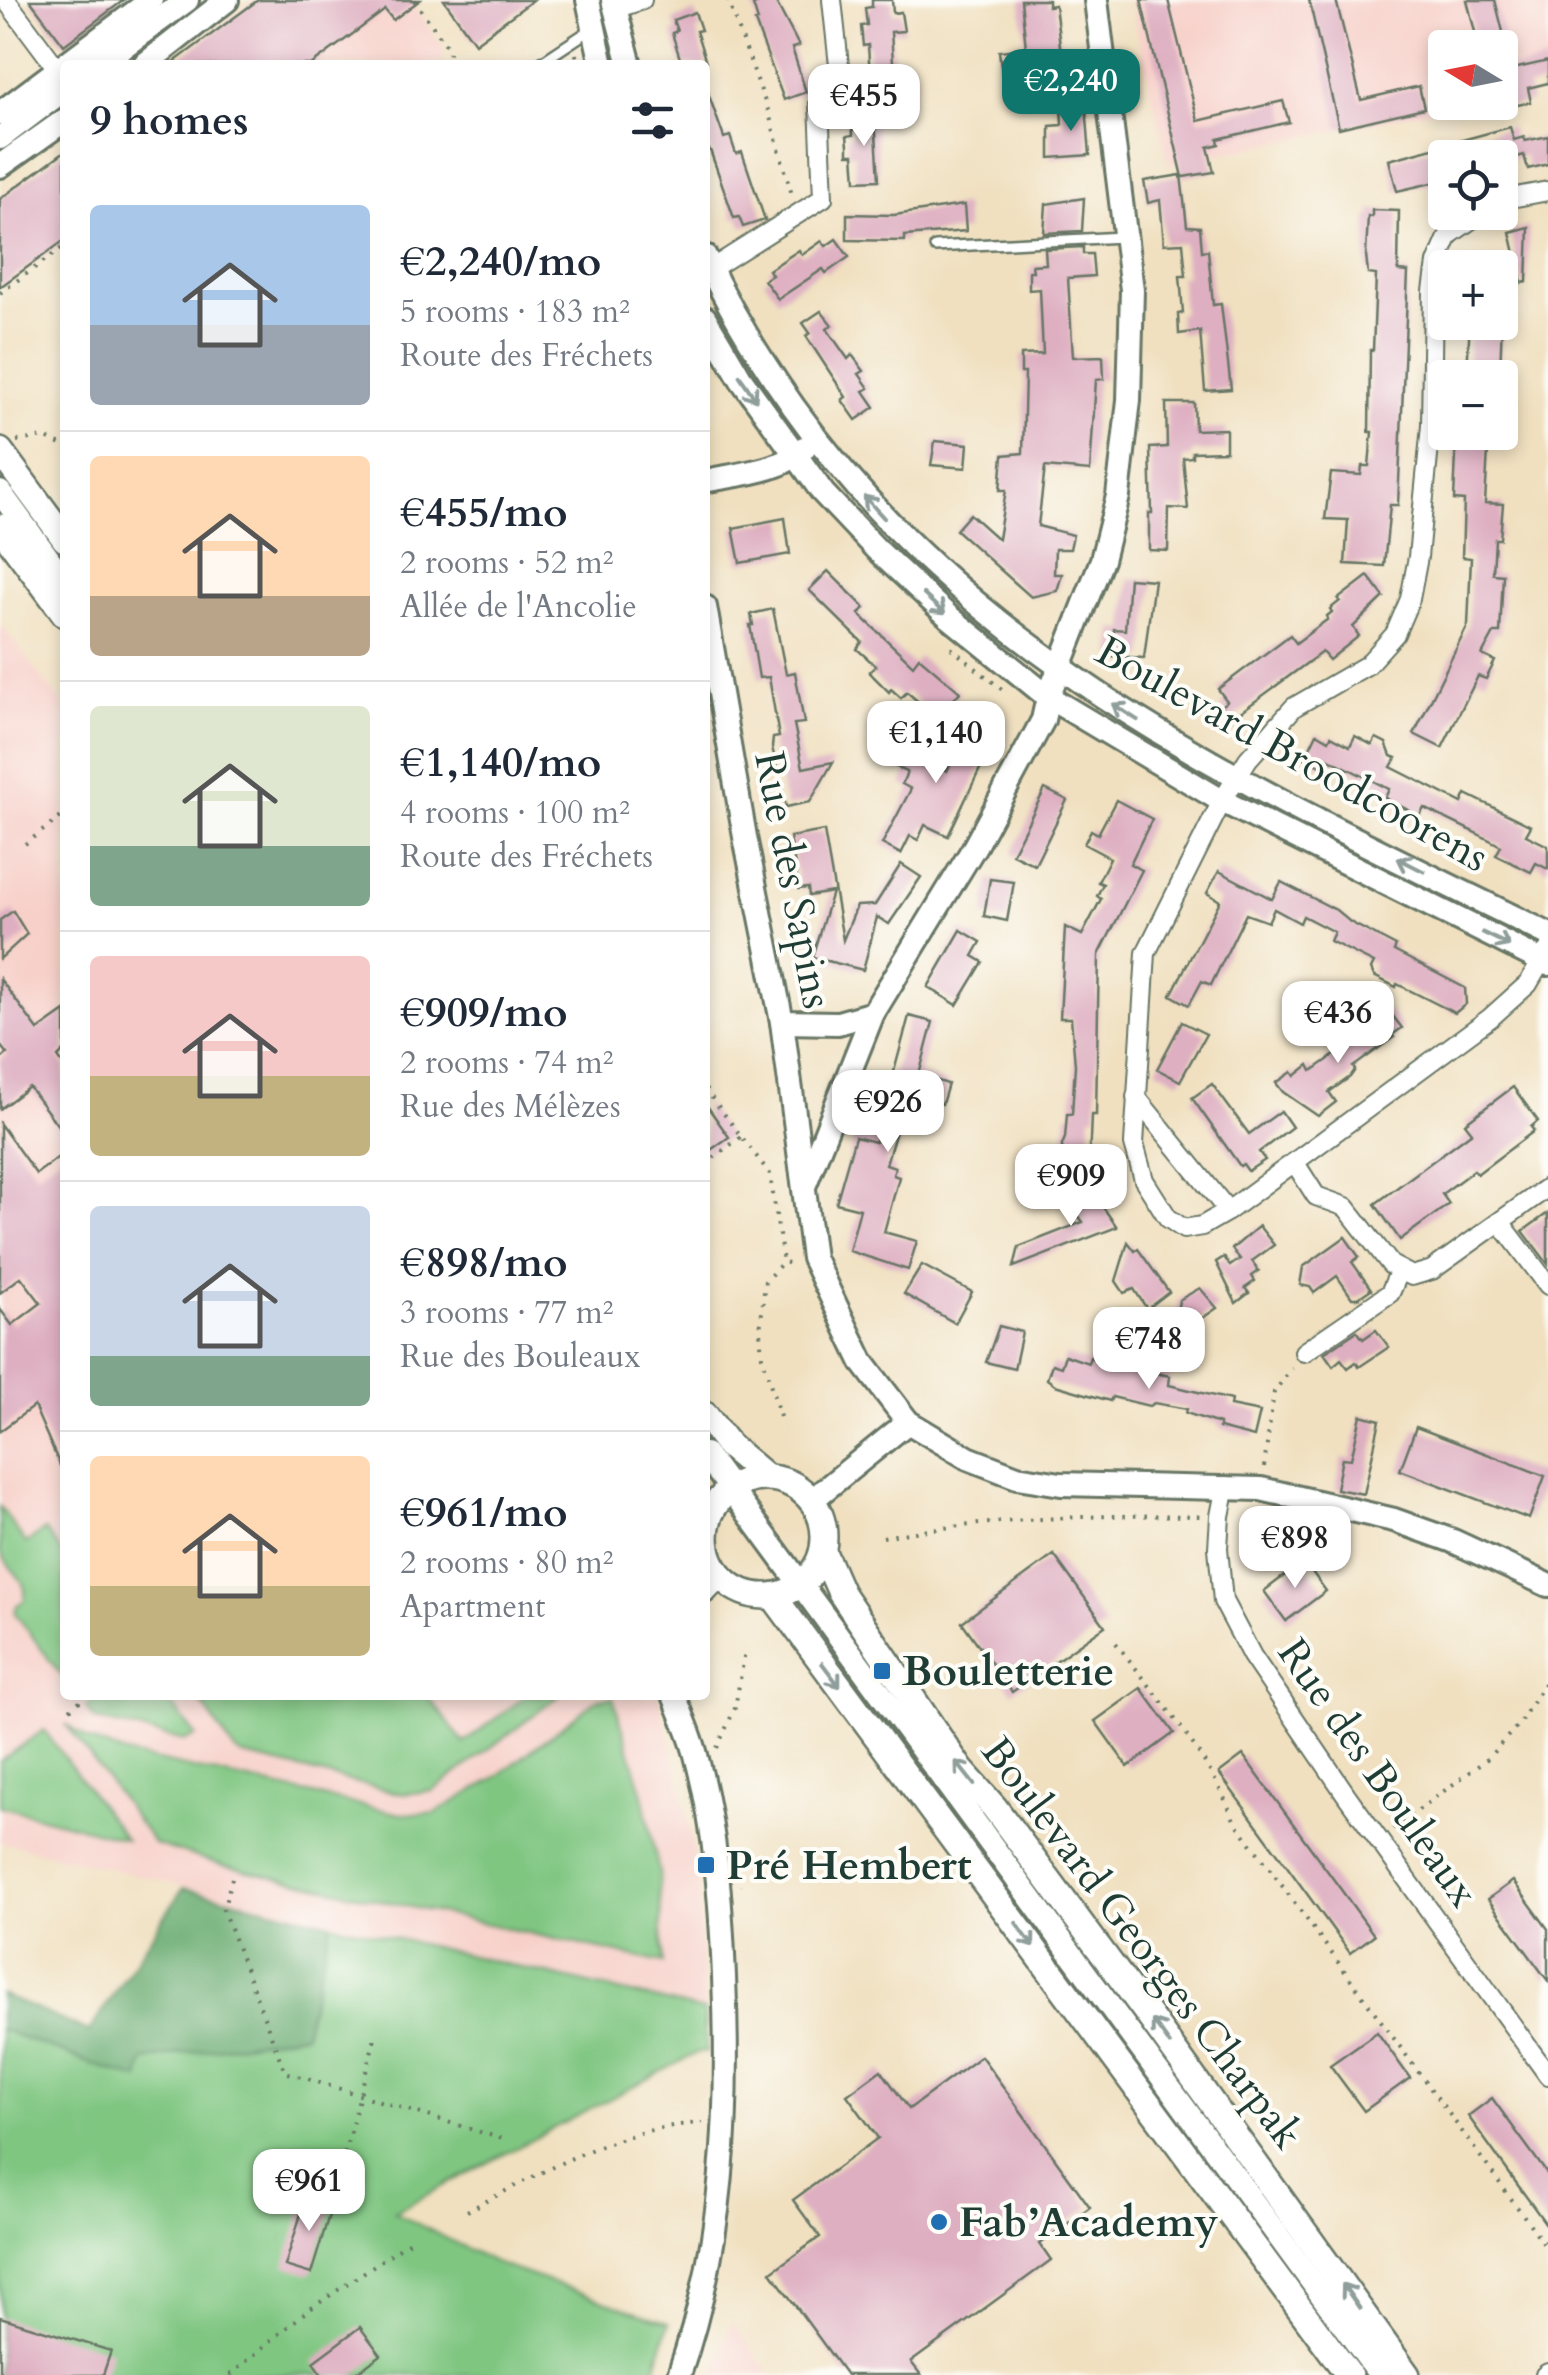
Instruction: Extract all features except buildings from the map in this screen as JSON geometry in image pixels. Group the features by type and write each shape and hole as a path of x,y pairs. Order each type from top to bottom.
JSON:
{"main road":[{"path":"6,446 60,531"},
{"path":"0,526 60,607"},
{"path":"710,1421 729,1446 766,1477 799,1488 812,1500"},
{"path":"710,1504 731,1488 766,1477"},
{"name":"Boulevard Georges Charpak","path":"812,1500 821,1516 822,1552 841,1593 961,1770 994,1807 1144,2009 1407,2375"},
{"path":"712,1583 753,1596 805,1591 822,1552"},
{"name":"Boulevard Georges Charpak","path":"774,1596 1350,2375"}],"street":[{"path":"6,0 60,76"},
{"path":"84,60 152,0"},
{"path":"105,60 188,0"},
{"path":"150,60 228,0"},
{"path":"588,0 601,60"},
{"path":"629,60 614,4 642,0"},
{"path":"710,261 823,198 818,103 842,94 832,0"},
{"path":"804,1188 872,1013 975,846 1043,720 1048,697 1102,560 1118,496 1129,400 1132,290 1096,0"},
{"path":"0,113 60,80"},
{"path":"0,138 60,81"},
{"path":"0,166 60,124"},
{"path":"1518,196 1548,190"},
{"path":"710,326 795,457 823,492 904,576 1048,697 1222,801 1544,962 1528,984 1490,1018 1295,1164 1228,1211 1202,1226 1184,1229 1168,1218 1144,1180 1134,1144 1146,953 1222,801 1235,776 1294,708 1367,664 1395,634 1410,599 1418,557 1431,426 1432,292 1437,263 1449,235 1456,230"},
{"name":"Boulevard Broodcoorens","path":"710,266 754,350 845,475 902,538 989,616 1144,724 1235,776 1548,934"},
{"path":"710,480 795,457 815,436"},
{"path":"0,492 60,575"},
{"name":"Rue des Sapins","path":"710,635 782,1022 812,1258 863,1363 908,1422"},
{"path":"782,1022 838,1023 872,1013"},
{"path":"1136,1097 1228,1211"},
{"path":"796,1129 828,1128"},
{"path":"1295,1164 1316,1196 1346,1208 1391,1265 1412,1276 1432,1270 1548,1186"},
{"path":"1500,1222 1548,1284"},
{"path":"1304,1352 1390,1293 1400,1270"},
{"path":"812,1500 908,1422 968,1458 1016,1477 1061,1484 1261,1489 1394,1520 1452,1541 1548,1585"},
{"path":"710,1461 1380,2375"},
{"name":"Rue des Bouleaux","path":"1226,1486 1218,1548 1223,1601 1252,1656 1548,2075"},
{"path":"677,1700 707,1752 722,1894 727,2122 711,2253 699,2311 679,2375"}],"lane":[{"path":"544,60 594,27"},
{"path":"935,247 1125,237"}],"path":[{"path":"414,0 448,49 448,60"},
{"path":"728,0 768,110 798,215"},
{"path":"0,293 60,250"},
{"path":"6,446 44,437 60,445"},
{"path":"25,844 60,818"},
{"path":"710,1096 770,1174 783,1262"},
{"path":"710,1160 741,1137"},
{"path":"783,1262 821,1278"},
{"path":"780,1417 762,1356 760,1331 766,1281 783,1262"},
{"path":"1261,1489 1274,1392 1304,1352"},
{"path":"883,1537 949,1525 1122,1514 1220,1516"},
{"path":"1116,1643 1186,1732 1225,1797 1234,1820 1548,2249"},
{"path":"707,1752 735,1708 745,1651"},
{"path":"1379,1840 1487,1759 1519,1724 1548,1677"},
{"path":"70,1708 80,1700"},
{"path":"232,1878 224,1910 285,2072 506,2140"},
{"path":"339,2174 376,2038"},
{"path":"467,2212 596,2146 667,2124 727,2122"},
{"path":"230,2375 303,2314 412,2240"}],"shaded area":[{"path":"256,0 410,0 444,49 443,60 177,60"},
{"path":"1129,0 1548,0 1548,84 1518,91 1518,30 1428,30 1428,110 1169,165"},
{"path":"0,624 60,701 60,1700 660,1700 697,1870 704,2011 0,1842"},
{"path":"732,2322 771,2375 715,2375"}],"green space":[{"path":"0,1507 26,1543 45,1530 60,1551 60,1674 15,1613 17,1605 24,1601 24,1586 0,1550"},
{"path":"95,1700 168,1700 196,1736 185,1741 95,1720 86,1707"},
{"path":"199,1700 431,1700 464,1743 520,1700 554,1700 433,1791 403,1794 241,1755"},
{"path":"597,1700 614,1700 643,1794 659,1872 663,1963 226,1866 154,1844 66,1724 88,1740 125,1754 401,1814 435,1813 494,1779"},
{"path":"44,1730 125,1839 0,1806 0,1761"},
{"path":"183,1888 331,1923 304,2033 143,2060 139,2079 0,2029 0,1994 89,2032"},
{"path":"331,1923 704,2011 707,2052 699,2052 394,2212 500,2265 669,2323 653,2375 0,2375 0,2029 139,2078 143,2060 304,2034"}],"place":[{"name":"Bouletterie","path":"882,1671"},
{"name":"Pré Hembert","path":"706,1865"},
{"name":"Fab’Academy","path":"939,2222"}]}
